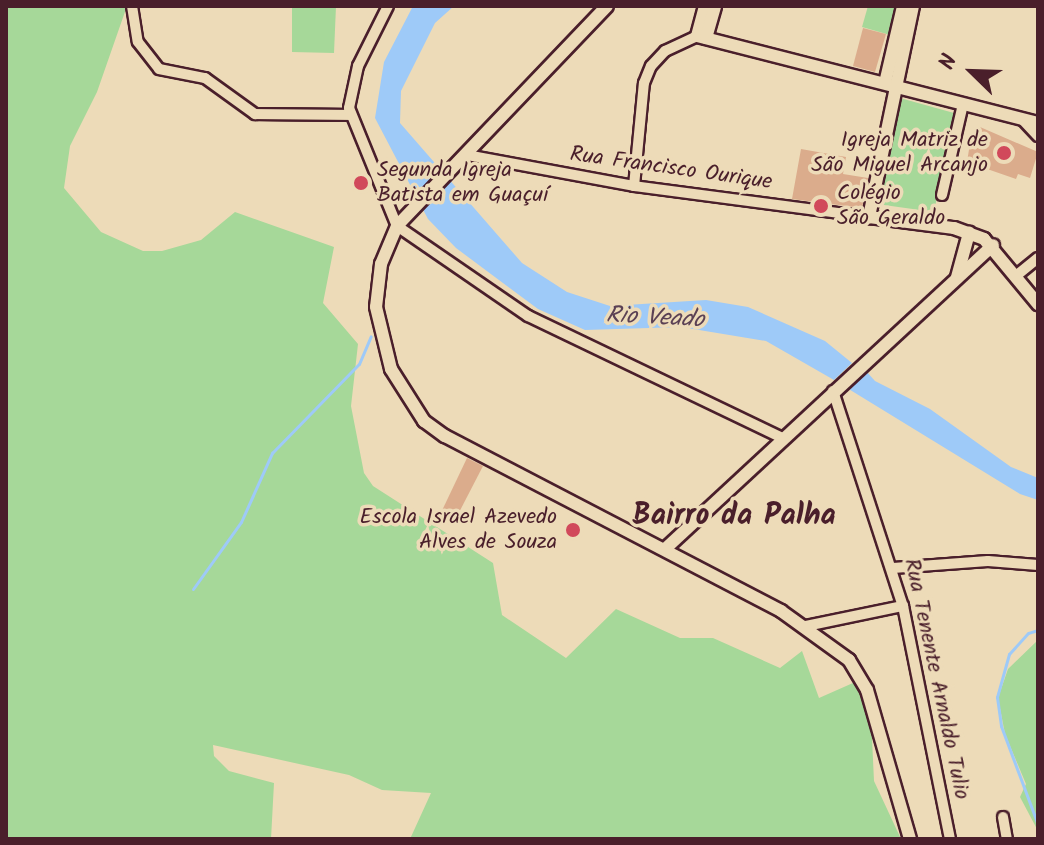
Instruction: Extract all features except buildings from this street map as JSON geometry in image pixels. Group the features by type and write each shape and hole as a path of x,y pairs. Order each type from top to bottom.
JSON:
{"street":[{"path":"132,6 138,42 159,69 205,78 255,114 351,115"},
{"path":"388,6 358,66 351,115 397,226 528,316 780,437"},
{"path":"607,6 467,155 413,205 397,226 381,264 377,324 403,395 424,421 806,626 849,660 867,690 910,839"},
{"path":"702,37 705,6"},
{"path":"702,37 715,6"},
{"path":"903,6 869,217 969,233 993,245 1038,304"},
{"path":"889,84 913,6"},
{"path":"634,186 644,83 651,66 665,51 702,37 1038,123"},
{"path":"942,195 963,104"},
{"path":"1023,120 1038,136"},
{"name":"Rua Francisco Ourique","path":"467,155 634,186 869,217"},
{"path":"957,277 969,233"},
{"path":"665,549 780,437 993,245"},
{"path":"1017,275 1038,258"},
{"name":"Rua Tenente Arnaldo Tulio","path":"837,388 903,606 950,839"},
{"path":"893,568 988,561 1038,565"},
{"path":"806,626 903,606"},
{"path":"1003,817 1007,839"}],"green space":[{"path":"6,6 127,6 97,92 70,146 64,188 101,232 143,251 162,251 201,240 235,212 334,247 323,303 358,344 351,406 364,473 373,486 493,563 502,615 566,658 616,609 680,638 713,638 780,668 802,651 819,698 862,679 871,717 874,781 901,839 410,839 431,793 382,790 349,775 213,745 214,756 229,771 274,783 271,839 6,839"},
{"path":"292,6 336,6 334,53 292,52"},
{"path":"868,6 898,6 890,35 862,27"},
{"path":"900,98 954,113 934,212 877,204"},
{"path":"1038,640 1038,831 1020,797 1026,784 1005,734 998,698 1008,669"}],"water":[{"name":"Rio Veado","path":"413,6 454,6 435,23 401,91 400,123 522,263 567,292 610,306 706,300 748,307 825,341 852,363 834,380 766,341 681,327 585,330 538,309 456,248 428,219 375,118 384,62"},
{"path":"866,371 875,381 930,409 1011,467 1038,478 1038,500 1020,494 847,388"}],"waterway":[{"path":"193,589 241,522 272,453 359,364 371,336"},
{"path":"1038,630 1028,633 1009,654 997,697 1001,726 1038,825"}],"place":[{"name":"Igreja Matriz de São Miguel Arcanjo","path":"1004,153"},
{"name":"Segunda Igreja Batista em Guaçuí","path":"361,183"},
{"name":"Colégio São Geraldo","path":"821,206"},
{"name":"Escola Israel Azevedo Alves de Souza","path":"573,530"}],"district":[{"name":"Bairro da Palha","path":"734,516"}]}
